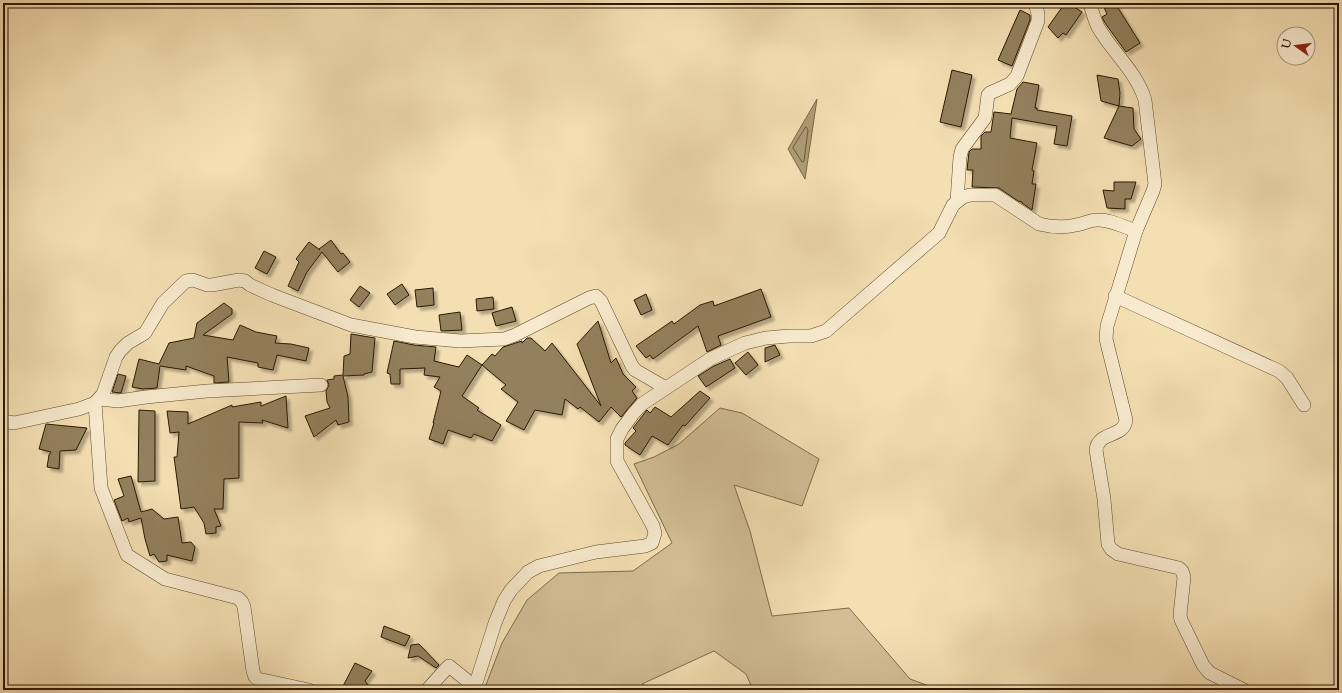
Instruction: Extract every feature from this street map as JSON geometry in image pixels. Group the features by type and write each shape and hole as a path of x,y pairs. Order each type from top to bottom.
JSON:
{"street":[{"path":"957,201 959,163 962,149 985,118 988,95 990,92 1010,84 1017,76 1038,21 1035,3"},
{"path":"1090,3 1098,26 1134,75 1142,91 1155,184 1136,231 1107,326 1106,339 1125,416 1125,424 1121,430 1100,440 1096,445 1104,499 1108,544 1118,554 1179,568 1182,571 1184,577 1180,615 1181,620 1203,665 1210,673 1244,690"},
{"path":"428,690 449,666 473,688 495,623 504,602 511,590 528,572 539,566 596,552 645,546 652,543 655,533 653,526 617,461 617,439 622,429 642,404 710,358 745,343 766,338 811,336 826,331 939,233 953,205 957,201 970,195 996,195 1039,224 1047,226 1072,226 1092,220 1105,220 1136,231"},
{"path":"309,690 258,679 255,677 244,607 238,598 165,579 127,555 101,488 97,401 103,394 116,357 120,351 128,343 145,333 163,303 186,281 190,280 206,285 212,285 239,280 245,281 250,285 272,295 351,325 415,337 460,341 504,339 596,296 602,301 635,370 666,388"},
{"path":"1115,296 1279,371 1287,378 1304,405"},
{"path":"3,421 14,423 79,409 97,401 118,401 207,391 321,385"}],"shaded area":[{"path":"720,408 742,413 819,459 802,506 734,485 750,531 772,616 849,608 910,679 940,690 780,690 778,688 777,690 753,690 746,674 714,651 642,684 652,690 484,690 502,643 527,600 559,573 633,571 672,543 634,464 654,457 679,444"}],"water":[{"path":"817,99 805,179 788,149"}],"building":[{"path":"1065,3 1068,3 1082,12 1066,35 1063,33 1058,38 1048,27"},
{"path":"1102,3 1115,3 1140,43 1126,52 1102,17 1107,14"},
{"path":"1020,10 1030,15 1030,20 1012,66 998,60"},
{"path":"952,70 972,75 961,127 940,122"},
{"path":"1097,75 1118,79 1120,93 1119,106 1101,101"},
{"path":"1023,82 1039,85 1035,108 1037,108 1037,110 1072,116 1067,146 1054,144 1057,126 1012,118 1010,138 1037,143 1032,170 1034,171 1032,184 1036,184 1032,210 999,188 972,187 973,170 967,170 969,152 972,149 981,149 981,136 985,132 991,132 994,112 1011,114 1017,89"},
{"path":"1119,106 1133,108 1134,129 1141,139 1132,146 1104,138"},
{"path":"1114,182 1136,182 1131,199 1125,199 1125,209 1107,208 1103,190 1114,191"},
{"path":"331,240 341,254 343,253 350,262 338,272 322,252 307,272 298,291 288,286 299,262 296,259 309,242 320,250 319,249"},
{"path":"264,251 276,257 267,274 255,268"},
{"path":"402,284 409,295 395,305 387,294"},
{"path":"360,286 370,293 359,307 350,300"},
{"path":"433,288 434,305 417,307 415,290"},
{"path":"761,289 771,317 718,336 721,345 707,352 698,326 653,359 650,355 646,358 636,346 672,321 674,324 700,305 713,301 714,306"},
{"path":"646,294 652,310 641,315 634,300"},
{"path":"493,297 494,309 477,311 476,299"},
{"path":"224,303 232,309 232,314 203,335 233,340 240,325 256,332 277,336 275,343 291,344 309,348 306,361 277,355 273,370 258,367 258,363 227,357 229,382 214,383 214,376 186,366 186,370 160,366 157,388 143,389 132,387 139,359 159,364 169,343 194,338 197,323"},
{"path":"512,307 516,321 496,326 492,313"},
{"path":"460,312 462,330 441,331 439,315"},
{"path":"598,321 611,363 616,358 623,374 636,387 632,391 637,398 621,417 611,407 599,422 580,407 578,409 565,399 562,415 535,410 524,430 506,421 518,402 501,389 506,385 482,365 492,354 495,356 503,347 522,341 522,343 527,338 531,338 545,351 552,343 601,406 577,344"},
{"path":"351,334 375,338 372,372 364,375 343,376 348,397 349,422 338,425 336,420 314,437 305,416 330,408 327,402 326,391 329,385 327,380 334,379 334,376 343,375 344,356 350,354"},
{"path":"394,341 436,347 434,361 459,367 467,355 482,365 462,396 479,408 477,410 501,425 492,441 474,434 471,438 448,430 443,444 429,439 441,391 434,387 440,377 424,375 425,368 400,369 400,384 391,384 390,374 387,373"},
{"path":"775,345 780,355 765,362 765,348"},
{"path":"748,352 758,365 746,375 735,363"},
{"path":"730,359 735,368 706,387 698,376 714,366"},
{"path":"118,374 126,376 121,393 112,392"},
{"path":"700,391 710,398 685,426 683,425 668,445 652,436 640,455 625,445 625,443 636,431 633,428 647,410 650,413 655,407 671,417"},
{"path":"286,396 288,428 262,420 263,423 239,422 239,478 224,479 223,509 214,509 221,526 216,527 216,533 206,534 204,523 194,507 181,509 174,457 177,457 179,432 170,433 167,411 188,412 188,424 232,405 232,407 261,402 261,406"},
{"path":"139,410 155,411 155,481 138,482"},
{"path":"46,424 87,428 76,450 60,451 59,469 47,467 51,452 39,449"},
{"path":"131,476 141,512 152,509 164,519 178,517 182,543 191,542 195,547 192,561 167,555 167,561 159,562 154,554 150,556 141,518 129,522 128,518 122,521 114,500 124,496 118,479"},
{"path":"384,626 410,636 405,646 381,637"},
{"path":"419,644 439,665 436,668 418,656 408,658 411,645"},
{"path":"355,663 372,671 365,681 372,690 341,690"}]}
